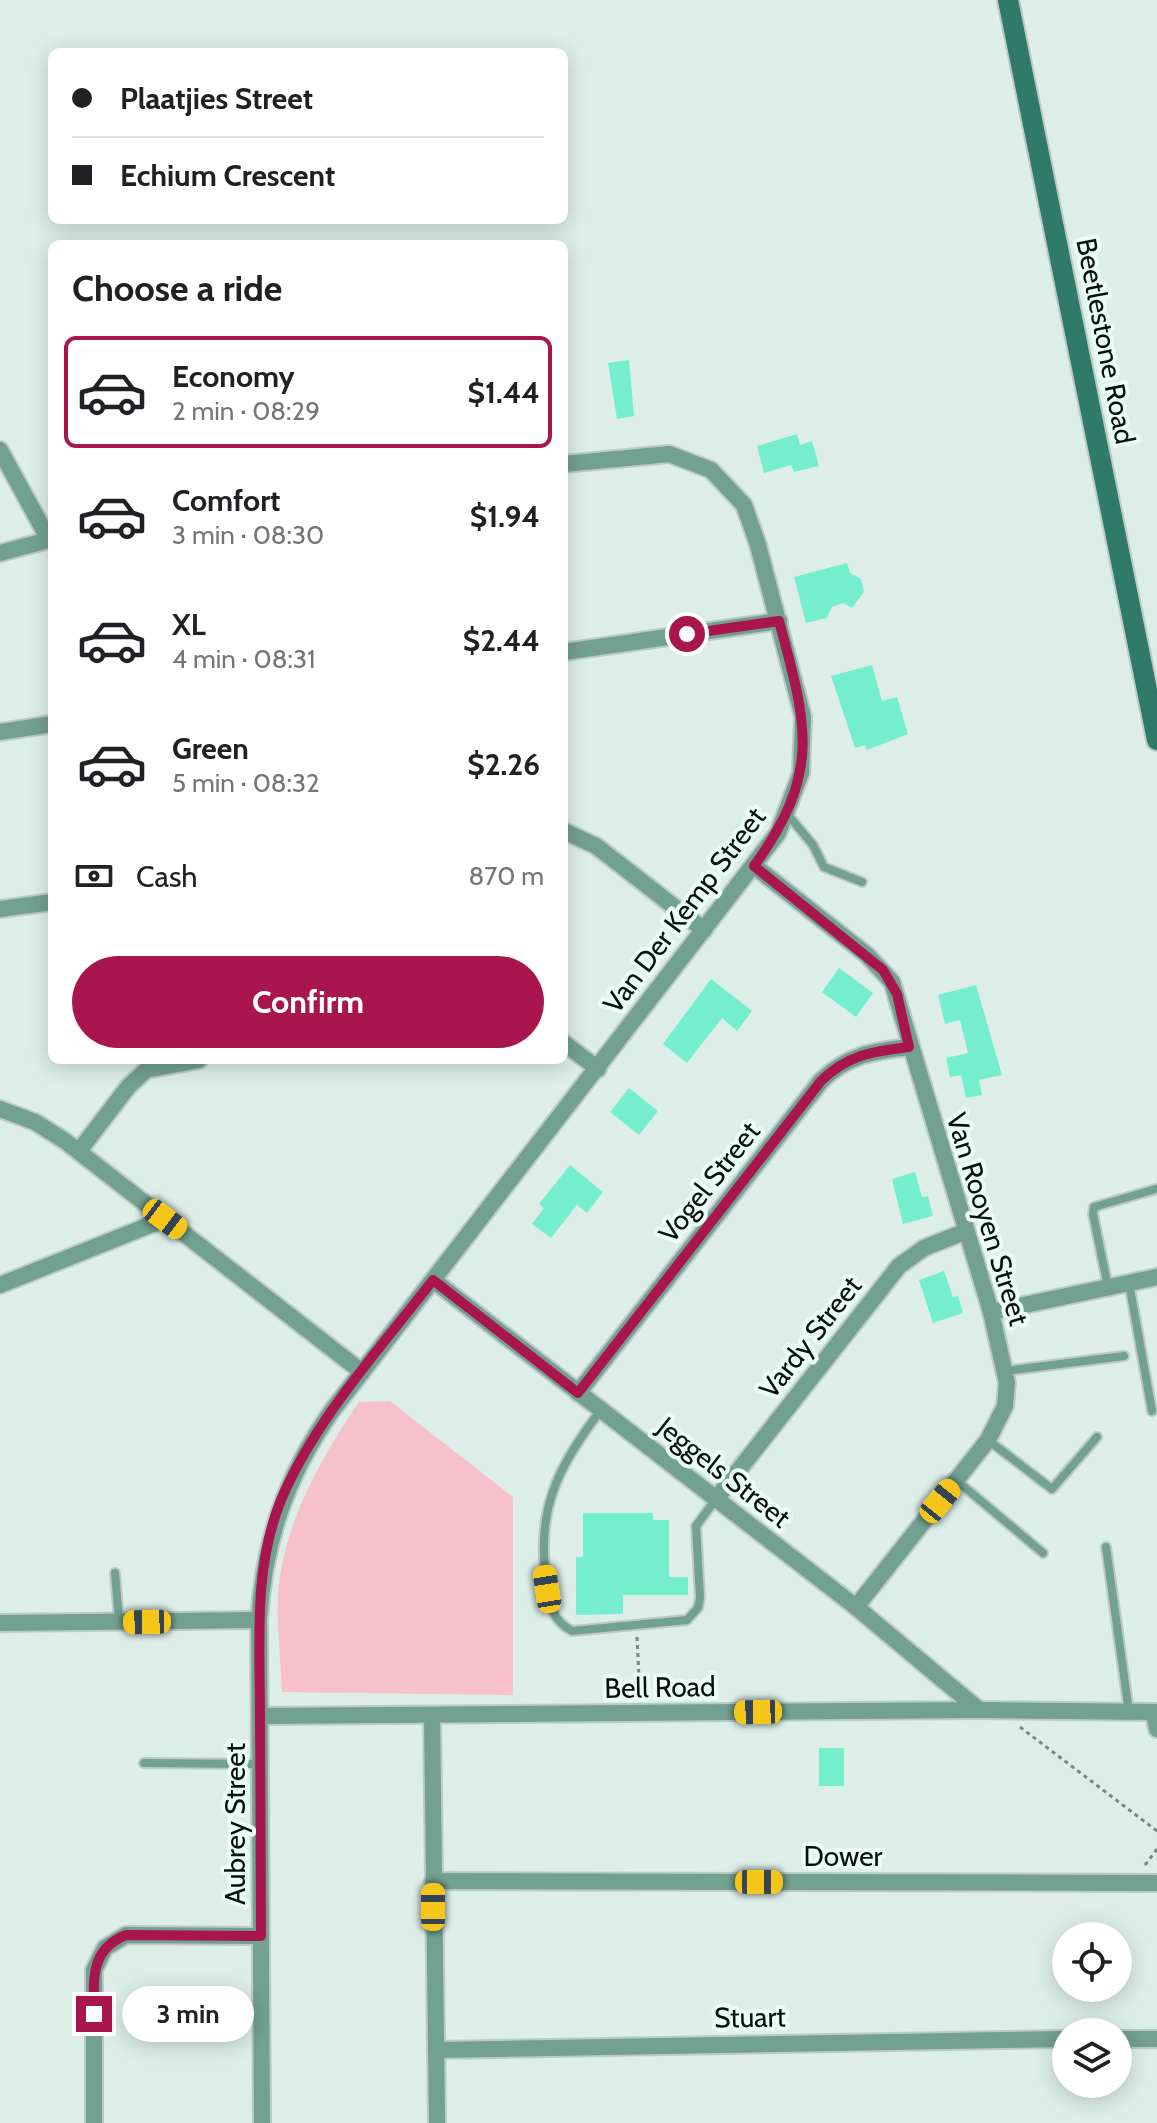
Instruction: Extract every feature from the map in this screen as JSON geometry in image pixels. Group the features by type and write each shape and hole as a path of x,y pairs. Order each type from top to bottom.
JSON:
{"street":[{"name":"Beetlestone Road","path":"1008,0 1157,740"},
{"path":"0,450 48,534"},
{"name":"Van Der Kemp Street","path":"260,1716 259,1620 264,1562 280,1503 316,1434 754,866 788,815 801,773 804,735 799,699 744,505 711,470 684,458 657,453 568,464"},
{"path":"0,553 48,540"},
{"path":"568,651 779,621"},
{"path":"0,732 48,725"},
{"path":"568,833 596,846 704,930"},
{"name":"Van Rooyen Street","path":"754,866 883,970 897,994 909,1047 991,1312 1005,1371 1005,1406 988,1440 856,1607"},
{"path":"0,909 48,903"},
{"path":"568,1046 598,1069"},
{"name":"Vogel Street","path":"578,1393 821,1081 834,1068 856,1055 909,1047"},
{"path":"79,1151 121,1096 146,1070 178,1064"},
{"path":"0,1109 35,1122 79,1151 362,1372"},
{"path":"0,1285 165,1219"},
{"name":"Vardy Street","path":"716,1499 899,1266 924,1248 964,1232"},
{"path":"991,1312 1157,1277"},
{"name":"Jeggels Street","path":"433,1280 856,1607 979,1710"},
{"path":"0,1623 259,1620"},
{"name":"Bell Road","path":"260,1716 999,1710 1129,1712 1156,1718"},
{"path":"432,1715 437,2123"},
{"name":"Aubrey Street","path":"260,1716 262,2123"},
{"name":"Dower","path":"433,1881 1157,1883"},
{"path":"94,2123 94,1970 105,1948 126,1935 261,1936"},
{"name":"Stuart","path":"436,2050 1052,2039"},
{"path":"1132,2039 1157,2039"}],"lane":[{"path":"788,815 813,845 824,867 862,882"},
{"path":"1108,1288 1094,1207 1156,1189"},
{"path":"1129,1283 1152,1411"},
{"path":"1005,1371 1124,1356"},
{"path":"601,1410 568,1454 552,1489 544,1520 543,1554 550,1608 555,1619 572,1631 687,1620 698,1608 696,1526 716,1499"},
{"path":"988,1440 1052,1489 1097,1437"},
{"path":"956,1480 1043,1553"},
{"path":"1106,1547 1129,1712"},
{"path":"115,1573 119,1622"},
{"path":"144,1763 260,1764"}],"path":[{"path":"637,1626 640,1691"},
{"path":"999,1710 1157,1831"}],"shaded area":[{"path":"390,1401 513,1497 513,1695 282,1692 278,1593 296,1517 318,1469 359,1402"}],"building":[{"path":"629,360 634,416 617,419 608,363"},
{"path":"797,434 800,445 812,441 819,466 794,472 791,465 764,473 757,446"},
{"path":"847,563 850,573 861,579 864,592 852,608 843,603 832,607 827,618 806,623 794,577"},
{"path":"872,665 882,701 897,697 908,734 867,750 865,745 855,748 831,676"},
{"path":"839,968 873,993 856,1017 822,992"},
{"path":"711,979 752,1011 737,1031 722,1018 687,1063 663,1044"},
{"path":"976,985 1002,1075 979,1080 982,1095 966,1098 961,1075 950,1077 946,1058 968,1053 960,1020 945,1024 938,995"},
{"path":"629,1088 658,1111 639,1135 610,1112"},
{"path":"570,1165 603,1192 587,1213 577,1205 551,1238 532,1224 544,1208 539,1204"},
{"path":"915,1172 922,1197 928,1196 933,1216 903,1224 892,1179"},
{"path":"944,1271 953,1297 958,1296 963,1313 933,1323 919,1280"},
{"path":"583,1513 653,1513 653,1520 669,1520 669,1577 688,1577 688,1595 623,1595 623,1614 576,1615 576,1557 583,1557"},
{"path":"819,1748 844,1748 844,1786 819,1786"}],"route":[{"path":"94,2014 94,1970 98,1955 115,1940 126,1935 261,1936 259,1620 264,1562 274,1522 302,1456 316,1434 433,1280 578,1393 821,1081 834,1068 856,1055 909,1047 897,994 883,970 754,866 788,815 797,790 803,754 803,717 779,621 687,634"}]}
